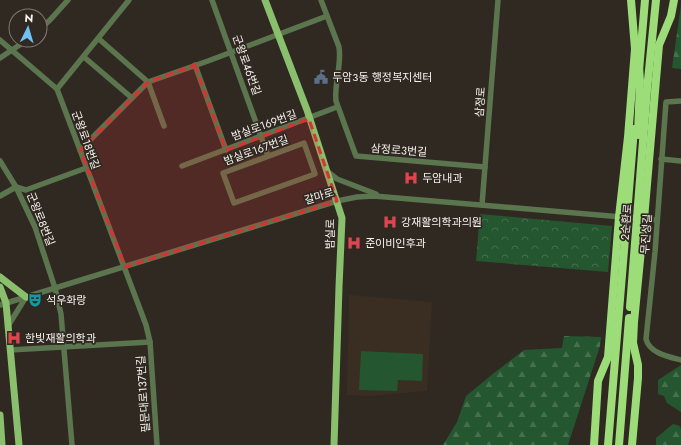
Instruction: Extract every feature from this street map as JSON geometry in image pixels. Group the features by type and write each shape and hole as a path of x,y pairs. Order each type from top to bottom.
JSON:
{"highway":[{"path":"631,0 640,81 627,307 627,332 636,356"},
{"name":"2순환로","path":"608,445 645,0"},
{"name":"2순환로","path":"619,445 647,90 656,0"},
{"path":"632,445 638,378 633,343 635,308 659,45 671,16 674,0"},
{"path":"634,30 649,34 659,33 665,29"},
{"path":"594,445 598,381 608,357 620,203 628,137 635,44"},
{"path":"628,137 636,164"},
{"path":"620,203 633,184 635,178"},
{"path":"629,273 635,308"},
{"path":"606,362 631,363 636,368 638,378"}],"main road":[{"name":"밤실로","path":"265,0 310,119 342,218 334,445"},
{"path":"0,277 26,297"},
{"path":"0,287 8,326 19,445"},
{"path":"0,415 2,445"}],"street":[{"path":"48,22 68,0"},
{"path":"57,89 99,39 129,0"},
{"name":"군왕로46번길","path":"212,0 232,52 268,156"},
{"name":"삼정로3번길","path":"321,0 340,50 335,96 337,107 356,156 485,167"},
{"name":"삼정로","path":"482,205 498,0"},
{"path":"80,150 148,82 327,16"},
{"path":"99,39 148,82 164,126"},
{"name":"군왕로18번길","path":"0,40 57,89 125,267 146,325 150,342"},
{"path":"0,58 11,49"},
{"path":"84,57 132,98"},
{"name":"밤실로169번길","path":"196,65 226,150"},
{"name":"무진성길","path":"681,101 666,102 656,220 654,266 646,339 647,344 651,348 669,357 681,360"},
{"name":"밤실로169번길","path":"182,166 310,119 337,107"},
{"name":"밤실로167번길","path":"304,143 315,174 234,203 223,172 268,156 304,143"},
{"path":"661,159 681,161"},
{"name":"군왕로8번길","path":"0,161 16,187 40,240 55,288 62,318 65,347"},
{"path":"0,196 16,187 26,190 86,168"},
{"path":"328,172 337,179 382,197"},
{"name":"갈마로","path":"3,304 337,201 357,197 382,197 656,220"},
{"path":"8,326 26,297"},
{"path":"10,350 150,342"},
{"name":"필문대로137번길","path":"150,342 157,445"},
{"path":"65,347 72,445"}],"highlighted area":[{"path":"195,65 226,150 309,119 337,201 125,267 80,150 148,82"}],"shaded area":[{"path":"349,295 432,302 427,391 369,396 347,395"}],"green space":[{"path":"681,5 681,69 672,68"},
{"path":"480,214 612,226 608,272 476,261"},
{"path":"564,336 601,337 600,346 568,445 443,445 457,422 466,396 524,350 562,348"},
{"path":"361,351 423,354 422,381 398,380 397,391 359,390"},
{"path":"681,365 681,412 667,403 664,396 658,394 658,380"},
{"path":"673,424 680,426 681,445 656,445 656,438"}],"place":[{"name":"두암3동 행정복지센터","path":"321,77"},
{"name":"두암내과","path":"411,178"},
{"name":"강재활의학과의원","path":"390,222"},
{"name":"준이비인후과","path":"354,243"},
{"name":"석우화랑","path":"35,300"},
{"name":"한빛재활의학과","path":"14,338"}]}
